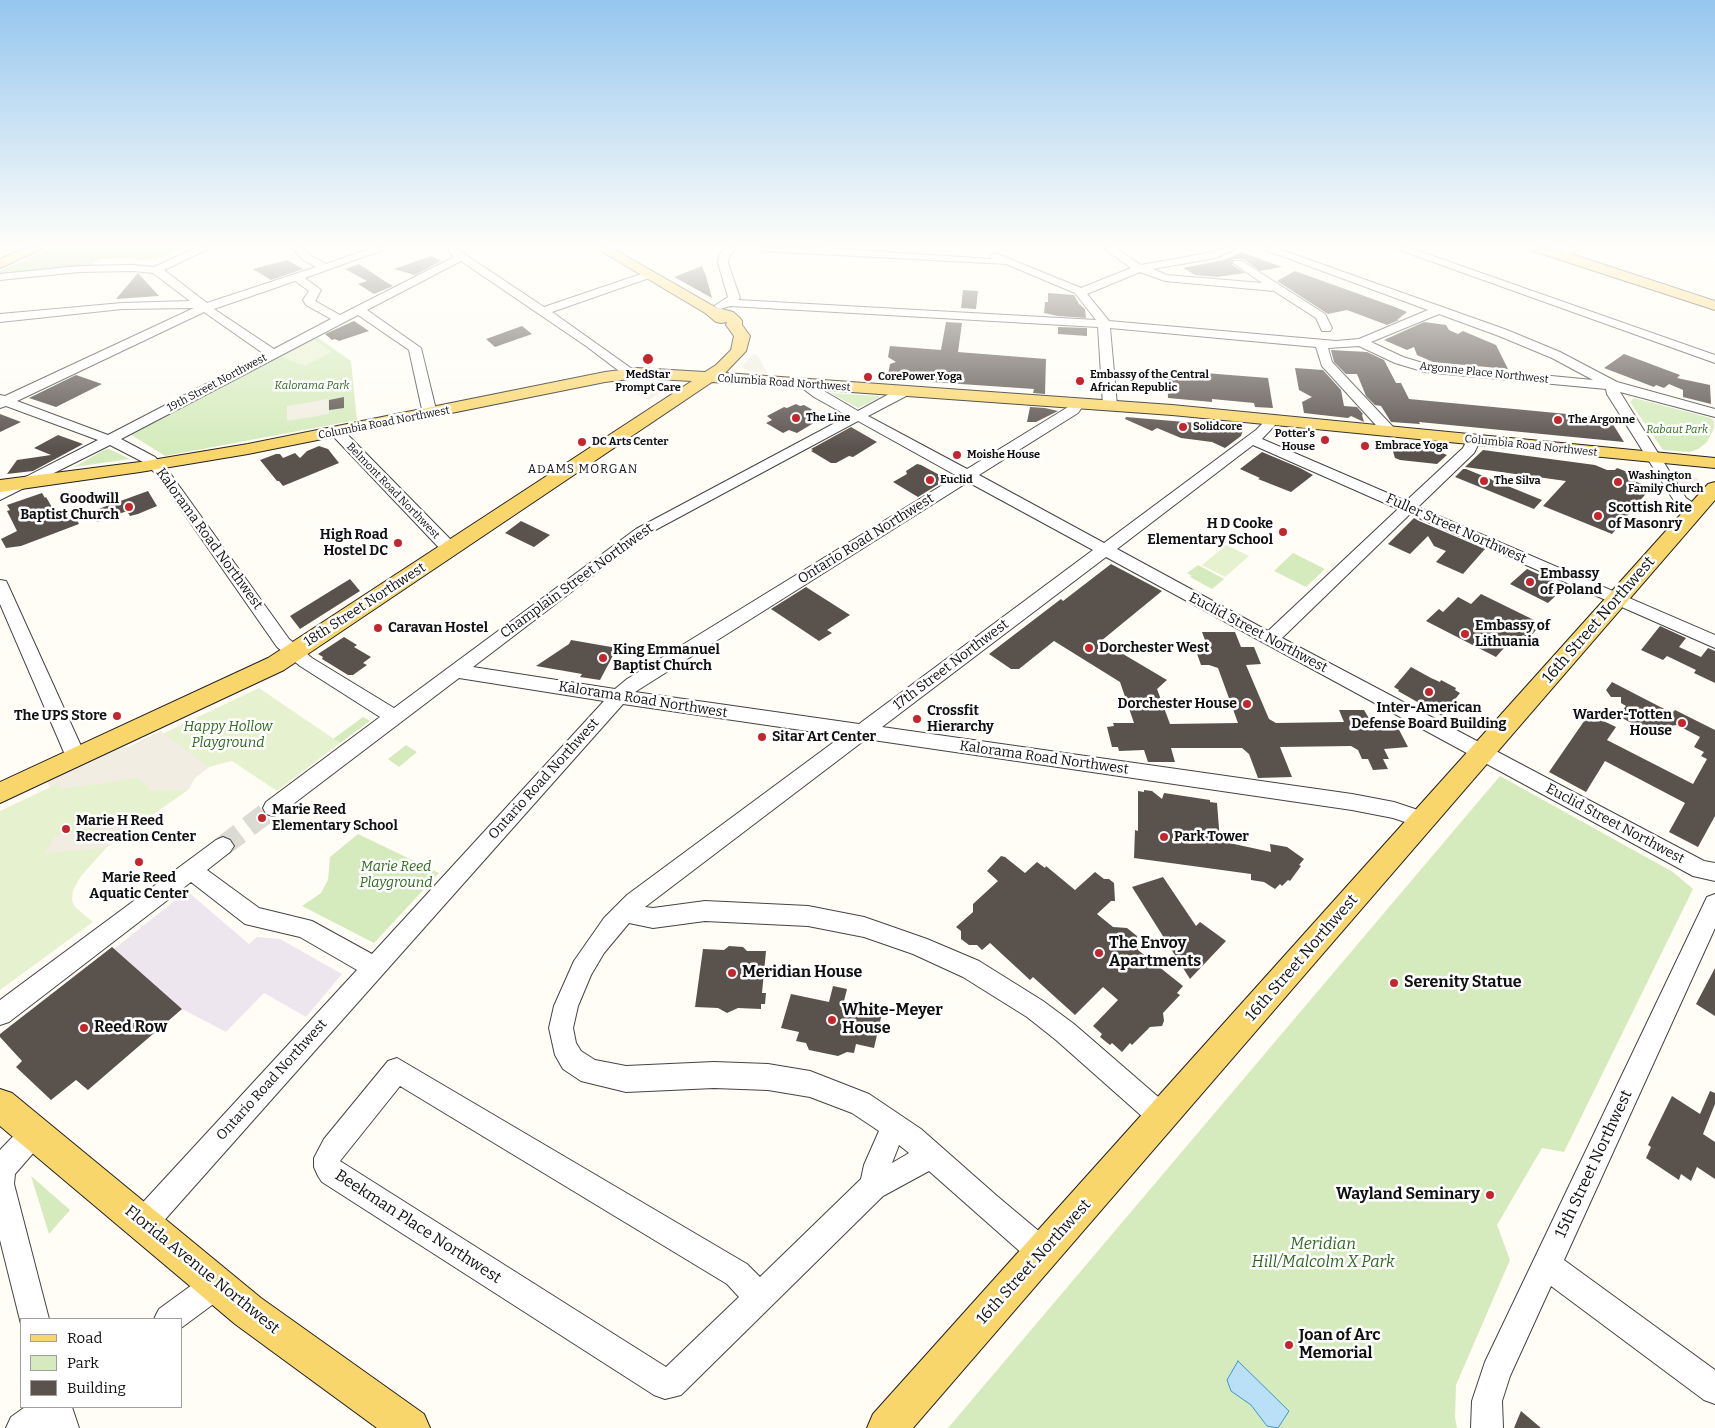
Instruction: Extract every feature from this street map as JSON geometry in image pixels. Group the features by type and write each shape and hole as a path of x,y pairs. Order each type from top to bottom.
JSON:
{"main road":[{"name":"18th Street Northwest","path":"0,793 268,668 708,377 729,362 740,348 742,336 734,325 715,315"},
{"name":"Columbia Road Northwest","path":"0,486 155,465 337,432 631,374 708,377 1110,405 1634,456 1655,460 1688,460 1715,464"},
{"path":"1688,460 1704,456 1715,450"},
{"path":"1655,460 1715,481"},
{"name":"16th Street Northwest","path":"887,1428 1715,488"},
{"name":"Florida Avenue Northwest","path":"0,1105 248,1311 410,1428"}],"street":[{"path":"0,318 33,315"},
{"path":"2,401 187,315"},
{"path":"216,315 273,354"},
{"path":"331,315 339,319"},
{"name":"19th Street Northwest","path":"0,496 348,315"},
{"path":"365,315 415,348 430,414"},
{"path":"548,315 622,365 631,374"},
{"path":"944,315 1104,324 1340,345 1360,342 1428,315"},
{"path":"1098,315 1104,324 1110,405"},
{"path":"1320,315 1326,328"},
{"path":"1452,315 1532,344 1612,385 1715,413"},
{"path":"1587,315 1715,360"},
{"name":"Argonne Place Northwest","path":"1360,342 1399,360 1425,368 1612,385"},
{"path":"1321,344 1326,363 1390,432"},
{"name":"Euclid Street Northwest","path":"806,384 819,394 858,416 1482,753 1701,870 1715,872"},
{"path":"1612,385 1614,394 1681,501 1696,510"},
{"name":"Champlain Street Northwest","path":"273,808 641,532 905,391"},
{"name":"Kalorama Road Northwest","path":"2,401 110,440 133,450 155,465 283,643 394,717"},
{"name":"Ontario Road Northwest","path":"143,1223 618,697 633,684 1073,410 1078,403"},
{"name":"17th Street Northwest","path":"627,908 1252,440 1266,429 1269,424 1267,419"},
{"name":"Belmont Road Northwest","path":"337,432 450,549"},
{"name":"Fuller Street Northwest","path":"1252,440 1715,642"},
{"path":"1270,639 1469,450 1473,440"},
{"path":"0,585 76,757"},
{"name":"Kalorama Road Northwest","path":"456,671 618,697 1352,802 1394,810 1423,820"},
{"path":"0,1014 223,846"},
{"path":"191,870 253,917 304,928 374,967"},
{"name":"15th Street Northwest","path":"1487,1428 1487,1401 1490,1387 1715,904"},
{"path":"1042,1253 987,1206 931,1154 895,1125 860,1102 810,1084 768,1076 738,1074 626,1078 602,1075 577,1065 568,1055 561,1028 566,1006 577,981 592,952 607,930 627,908 638,916 653,918 697,912 726,911 808,916 864,927 919,946 971,969 1027,1004 1065,1032 1162,1117"},
{"name":"Beekman Place Northwest","path":"758,1299 737,1274 397,1070 333,1148 327,1158 327,1167 332,1172 665,1384 670,1384 758,1299 873,1186 905,1171 931,1154"},
{"path":"873,1186 877,1165 895,1125"},
{"path":"34,1134 2,1168 0,1184 34,1318"},
{"path":"1547,1265 1715,1389"},
{"path":"170,1318 217,1284"},
{"path":"22,1428 50,1408"},
{"path":"57,1408 64,1428"}],"shaded area":[{"path":"753,354 758,356 767,373 748,371 742,367"},
{"path":"633,384 672,385 649,400 637,394"},
{"path":"328,399 329,414 287,421 287,406"},
{"path":"1666,470 1697,478 1699,481 1684,497"},
{"path":"161,731 209,767 195,778 188,790 152,791 139,778 61,789 58,784 50,788 46,779 117,746 128,747"},
{"path":"131,813 125,835 106,848 45,853 55,835 114,826 120,814"},
{"path":"187,891 249,944 257,937 280,939 342,974 306,1017 264,993 226,1032 182,1009 114,949"}],"green space":[{"name":"Kalorama Park","path":"317,337 351,361 357,420 165,456 130,434"},
{"path":"313,339 331,352 305,366 280,356"},
{"path":"831,393 878,396 879,398 858,408"},
{"name":"Rabaut Park","path":"1634,398 1711,418 1714,421 1714,428 1707,442 1698,449 1690,452 1663,450 1630,402"},
{"path":"109,449 130,459 74,467 104,450"},
{"path":"1226,545 1249,556 1225,577 1202,565"},
{"path":"1293,553 1325,569 1306,587 1274,571"},
{"path":"1198,565 1224,579 1212,589 1190,577 1192,576 1187,573"},
{"name":"Marie H Reed Recreation Center","path":"259,688 340,743 277,791 232,761 209,767 195,778 188,790 107,847 81,876 73,890 72,900 75,907 93,922 0,990 0,811"},
{"path":"363,717 370,721 340,743 333,739"},
{"path":"406,745 417,752 399,767 388,759"},
{"name":"Meridian Hill/Malcolm X Park","path":"1500,776 1673,872 1693,889 1564,1152 1542,1148 1497,1225 1510,1260 1456,1385 1455,1418 1457,1428 948,1428"},
{"name":"Marie Reed Playground","path":"358,834 439,873 374,943 302,906 321,893 328,880 330,857"},
{"path":"31,1176 70,1210 49,1234"}],"water":[{"path":"1238,1361 1289,1411 1278,1428 1267,1426 1251,1405 1231,1391 1227,1380"}],"building":[{"path":"1052,315 1086,315 1086,318"},
{"path":"1359,315 1404,315 1397,320 1399,320 1387,325"},
{"path":"354,321 369,331 339,341 332,340 325,334"},
{"path":"946,322 962,323 958,352 1046,359 1045,394 1033,393 1034,389 887,379 890,364 896,362 888,357 890,346 941,350"},
{"path":"1424,322 1446,325 1449,330 1458,334 1463,331 1496,345 1508,369 1433,362 1417,355 1414,347 1407,350 1384,340"},
{"path":"522,326 532,334 495,347 486,339"},
{"path":"1058,327 1087,328 1087,336 1058,334"},
{"path":"1331,350 1367,352 1384,360 1396,383 1401,383 1409,399 1609,418 1624,442 1419,422 1420,424 1391,422 1381,406 1375,405 1366,396 1357,374 1346,374 1334,362"},
{"path":"1624,354 1680,375 1677,378 1710,385 1711,404 1683,397 1683,390 1669,384 1664,388 1656,385 1654,387 1604,368"},
{"path":"1295,368 1323,370 1341,390 1344,406 1357,407 1363,414 1364,422 1351,416 1348,418 1304,413 1302,402 1312,397 1299,390"},
{"path":"1167,370 1268,378 1273,408 1255,407 1254,403 1212,399 1212,402 1168,398"},
{"path":"76,375 102,384 56,407 29,398"},
{"path":"344,397 344,408 329,410 329,400"},
{"name":"The Line","path":"796,404 804,405 820,414 817,415 822,418 797,433 789,430 783,433 766,423 772,420 767,416 784,407 787,408"},
{"path":"1030,407 1058,411 1036,422 1027,422"},
{"path":"0,414 21,422 0,432"},
{"path":"1126,417 1232,426 1243,430 1241,436 1225,448 1212,442 1181,438 1157,428 1152,431 1125,419"},
{"path":"851,427 877,442 853,457 849,456 836,463 831,463 811,451 813,450 811,449"},
{"path":"58,435 83,444 33,471 7,474 17,460 51,455 34,448"},
{"path":"1391,445 1430,448 1447,455 1437,464 1400,460 1395,458"},
{"path":"319,446 328,449 339,463 283,486 260,460 276,454 280,454 283,458 295,453 300,458 307,451"},
{"path":"1483,450 1595,465 1607,470 1615,470 1617,468 1633,474 1628,479 1645,485 1643,488 1649,490 1612,534 1543,506 1566,481 1465,467"},
{"path":"1262,452 1313,475 1291,492 1258,479 1260,478 1240,469"},
{"name":"Euclid","path":"917,464 947,479 918,497 893,482 907,474 906,471"},
{"path":"1463,469 1542,500 1534,509 1455,477"},
{"name":"Goodwill Baptist Church","path":"148,491 157,506 138,514 130,516 127,511 97,522 90,512"},
{"path":"42,493 57,516 72,511 79,524 21,546 6,548 1,539 17,531 7,511 10,510 7,505"},
{"path":"1414,518 1485,549 1463,574 1436,562 1446,551 1434,546 1428,536 1410,554 1388,544"},
{"path":"521,521 550,535 534,547 505,533"},
{"path":"1111,564 1162,591 1101,641 1167,680 1157,689 1170,724 1238,723 1218,668 1201,665 1195,648 1208,648 1202,632 1235,632 1241,647 1254,647 1261,664 1246,665 1269,719 1276,723 1344,722 1339,710 1364,710 1370,720 1394,720 1408,747 1384,749 1389,759 1383,759 1388,769 1373,770 1368,759 1362,759 1358,750 1351,746 1280,747 1292,777 1258,778 1249,754 1242,748 1171,748 1175,762 1148,762 1144,750 1119,751 1118,747 1112,747 1107,727 1114,726 1113,723 1134,723 1120,682 1054,641 1019,669 1011,669 989,654 1061,599 1063,601"},
{"name":"Embassy of Poland","path":"1527,569 1564,586 1562,588 1564,588 1548,603 1510,584"},
{"path":"350,579 360,591 300,629 290,616"},
{"path":"806,587 850,615 827,630 832,633 819,641 771,609"},
{"path":"1481,594 1536,621 1530,627 1536,630 1529,638 1523,635 1519,639 1512,639 1496,657 1426,621 1439,609 1443,612 1458,597 1471,604"},
{"path":"1660,626 1686,638 1679,647 1701,657 1708,648 1715,651 1715,683 1694,673 1696,670 1667,656 1663,660 1641,650"},
{"path":"344,637 357,645 354,647 371,657 363,663 367,665 353,675 348,675 322,659 323,657 318,654"},
{"path":"571,640 617,648 600,680 580,677 582,674 536,666 569,644"},
{"name":"Inter-American Defense Board Building","path":"1411,667 1440,682 1441,680 1456,688 1455,690 1460,693 1442,716 1394,687"},
{"path":"1612,682 1672,713 1675,710 1715,730 1715,816 1698,847 1669,832 1685,803 1605,761 1586,792 1549,772 1589,714 1616,727 1607,740 1693,784 1707,759 1701,756 1704,752 1694,747 1700,737 1677,725 1669,726 1662,735 1655,731 1653,734 1618,716 1626,706 1621,703 1621,697 1611,697 1606,690"},
{"name":"Park Tower","path":"1144,790 1152,791 1162,799 1164,793 1210,800 1210,802 1217,803 1220,841 1271,852 1270,844 1287,847 1304,859 1299,865 1301,866 1290,881 1288,880 1282,886 1280,884 1275,889 1264,882 1251,880 1251,874 1134,858 1135,830 1138,831 1138,791 1144,792"},
{"name":"The Envoy Apartments","path":"1001,856 1025,873 1037,862 1045,868 1046,866 1075,890 1095,872 1104,879 1109,879 1114,883 1115,901 1111,901 1097,914 1113,927 1127,928 1137,936 1138,950 1183,986 1177,993 1180,995 1163,1013 1164,1021 1162,1026 1150,1027 1122,1052 1112,1043 1110,1045 1100,1037 1102,1034 1093,1026 1118,1000 1103,987 1075,1015 1033,977 1030,980 990,943 982,950 977,945 969,945 961,939 961,931 956,927 973,912 973,904 998,881 987,871"},
{"path":"1163,877 1196,926 1200,922 1226,941 1190,979 1132,887"},
{"name":"Meridian House","path":"729,946 743,947 747,951 766,951 762,993 766,993 765,1004 761,1004 761,1009 738,1008 727,1013 718,1008 695,1007 703,949 724,950"},
{"name":"Reed Row","path":"112,947 182,1009 88,1090 76,1080 51,1100 16,1067 22,1061 0,1037 0,1034"},
{"path":"1715,968 1715,1016 1696,1004"},
{"name":"White-Meyer House","path":"833,986 847,989 843,1005 882,1013 874,1048 856,1044 854,1053 847,1052 838,1056 809,1050 806,1043 796,1041 799,1032 781,1028 791,994 829,1002"},
{"path":"1710,1091 1715,1093 1715,1104 1703,1134 1715,1142 1715,1179 1697,1167 1691,1181 1681,1174 1679,1180 1646,1158 1651,1147 1648,1145 1672,1096 1700,1114"},
{"path":"1521,1411 1541,1428 1514,1428"}],"tunnel":[{"path":"223,846 273,808"}],"place":[{"name":"MedStar Prompt Care","path":"648,359"},
{"name":"CorePower Yoga","path":"868,377"},
{"name":"Embassy of the Central African Republic","path":"1080,381"},
{"name":"The Line","path":"796,418"},
{"name":"The Argonne","path":"1558,420"},
{"name":"Solidcore","path":"1183,427"},
{"name":"Potter's House","path":"1325,440"},
{"name":"DC Arts Center","path":"582,442"},
{"name":"Embrace Yoga","path":"1365,446"},
{"name":"Moishe House","path":"957,455"},
{"name":"Euclid","path":"930,480"},
{"name":"The Silva","path":"1484,481"},
{"name":"Washington Family Church","path":"1618,482"},
{"name":"Goodwill Baptist Church","path":"129,507"},
{"name":"Scottish Rite of Masonry","path":"1598,516"},
{"name":"H D Cooke Elementary School","path":"1283,532"},
{"name":"High Road Hostel DC","path":"398,543"},
{"name":"Embassy of Poland","path":"1530,582"},
{"name":"Caravan Hostel","path":"378,628"},
{"name":"Embassy of Lithuania","path":"1465,634"},
{"name":"Dorchester West","path":"1089,648"},
{"name":"King Emmanuel Baptist Church","path":"603,658"},
{"name":"Inter-American Defense Board Building","path":"1429,692"},
{"name":"Dorchester House","path":"1247,704"},
{"name":"The UPS Store","path":"117,716"},
{"name":"Crossfit Hierarchy","path":"917,719"},
{"name":"Warder-Totten House","path":"1682,723"},
{"name":"Sitar Art Center","path":"762,737"},
{"name":"Marie Reed Elementary School","path":"262,818"},
{"name":"Marie H Reed Recreation Center","path":"66,829"},
{"name":"Park Tower","path":"1164,837"},
{"name":"Marie Reed Aquatic Center","path":"139,862"},
{"name":"The Envoy Apartments","path":"1099,953"},
{"name":"Meridian House","path":"732,973"},
{"name":"Serenity Statue","path":"1394,983"},
{"name":"White-Meyer House","path":"832,1020"},
{"name":"Reed Row","path":"84,1028"},
{"name":"Wayland Seminary","path":"1490,1195"},
{"name":"Joan of Arc Memorial","path":"1289,1345"}],"district":[{"name":"ADAMS MORGAN","path":"583,470"}],"park label":[{"name":"Happy Hollow Playground","path":"228,736"}]}
